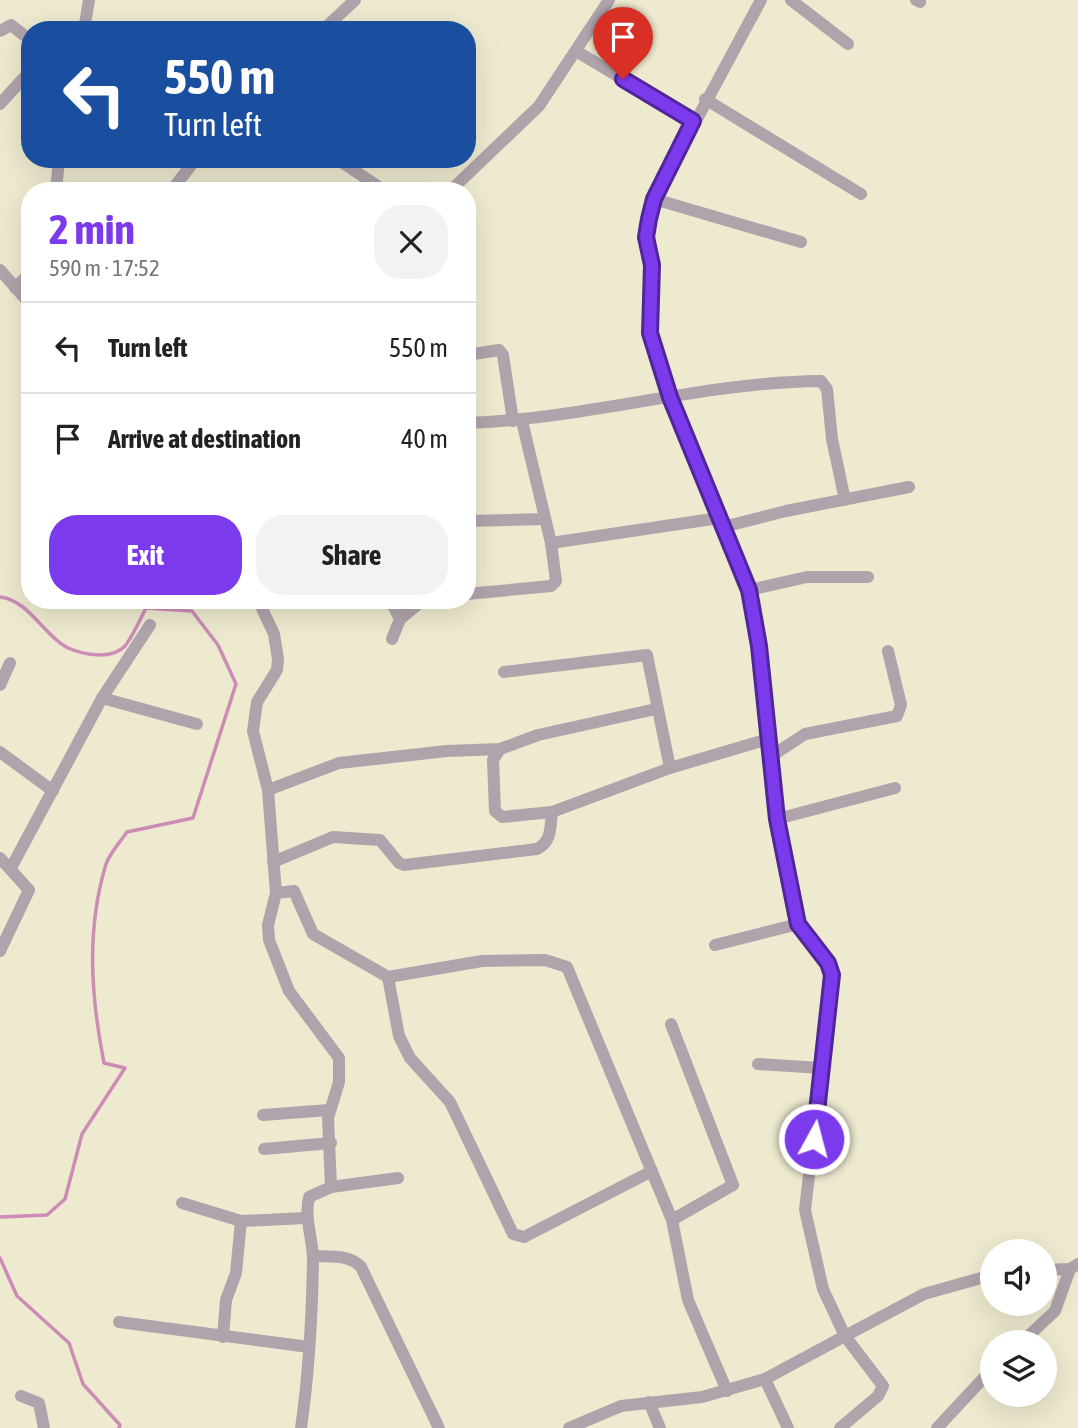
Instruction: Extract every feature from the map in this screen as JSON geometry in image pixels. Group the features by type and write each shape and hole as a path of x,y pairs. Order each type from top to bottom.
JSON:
{"street":[{"path":"86,21 89,0"},
{"path":"333,21 355,0"},
{"path":"476,166 539,106 609,0"},
{"path":"761,0 693,121 654,199 646,237 652,265 650,333 670,397 749,590 759,646 777,819 798,924 828,963 832,975 805,1210 823,1289 845,1336 883,1386 877,1396 840,1428"},
{"path":"791,0 848,44"},
{"path":"0,31 11,24 21,32"},
{"path":"576,51 693,121"},
{"path":"0,104 21,81"},
{"path":"705,99 861,194"},
{"path":"178,182 189,168"},
{"path":"353,168 372,182"},
{"path":"459,182 474,168"},
{"path":"654,199 801,242"},
{"path":"0,270 21,294"},
{"path":"15,288 21,282"},
{"path":"476,353 491,349 499,350 503,355 517,421 551,542 557,574 551,586 476,593"},
{"path":"476,422 517,421 767,381 826,383 832,439 845,500"},
{"path":"551,542 721,522 909,487"},
{"path":"476,521 544,519"},
{"path":"749,590 816,576 868,577"},
{"path":"262,609 274,634 278,659 277,670 257,702 254,715 254,742 268,790 276,893 268,925 269,940 289,991 339,1058 339,1082 329,1110 331,1187"},
{"path":"395,609 400,619"},
{"path":"393,639 400,619 412,609"},
{"path":"11,869 102,698 150,625"},
{"path":"770,757 805,733 897,716 901,705 888,652"},
{"path":"505,672 642,653 650,659 656,709 670,768"},
{"path":"0,685 10,663"},
{"path":"102,698 197,724"},
{"path":"268,790 339,763 447,751 500,750 538,735 656,709"},
{"path":"500,750 493,760 495,811 502,817 552,812 670,768 768,739"},
{"path":"0,752 53,791"},
{"path":"777,819 894,788"},
{"path":"273,862 338,836 377,839 399,863 404,864 537,849 546,844 549,838 552,812"},
{"path":"0,858 29,890 0,951"},
{"path":"276,893 294,891 313,934 388,977 482,961 545,960 567,967 672,1220 688,1300 727,1391"},
{"path":"715,945 798,924"},
{"path":"388,977 399,1036 410,1058 450,1102 513,1234 524,1237 652,1171"},
{"path":"671,1024 733,1185 672,1220"},
{"path":"758,1064 822,1068"},
{"path":"263,1115 329,1110"},
{"path":"264,1149 331,1143"},
{"path":"301,1428 309,1347 313,1256 306,1218 309,1197 331,1187 398,1178"},
{"path":"182,1203 241,1221 306,1218"},
{"path":"223,1337 226,1300 236,1273 241,1221"},
{"path":"313,1256 341,1257 352,1260 361,1268 439,1428"},
{"path":"1035,1330 1055,1311 1074,1267"},
{"path":"569,1428 608,1410 649,1402 702,1397 765,1379 924,1294 980,1278"},
{"path":"119,1322 309,1347"},
{"path":"765,1379 788,1428"},
{"path":"937,1428 980,1382"},
{"path":"21,1396 39,1403 44,1428"},
{"path":"649,1402 660,1428"}],"waterway":[{"path":"0,597 21,606"},
{"path":"25,609 68,648 98,655 113,653 125,646 146,609"},
{"path":"0,1217 47,1215 65,1199 82,1134 125,1068 104,1063 96,1013 93,939 95,914 106,864 127,832 193,818 236,684 218,645 192,611 161,609"},
{"path":"0,1258 17,1296 69,1343 83,1384 120,1425 119,1428"}],"route":[{"path":"623,79 693,121 654,199 649,219 646,237 652,265 650,333 656,360 670,397 749,590 759,646 777,819 798,924 831,969 831,991 814,1139"}]}
